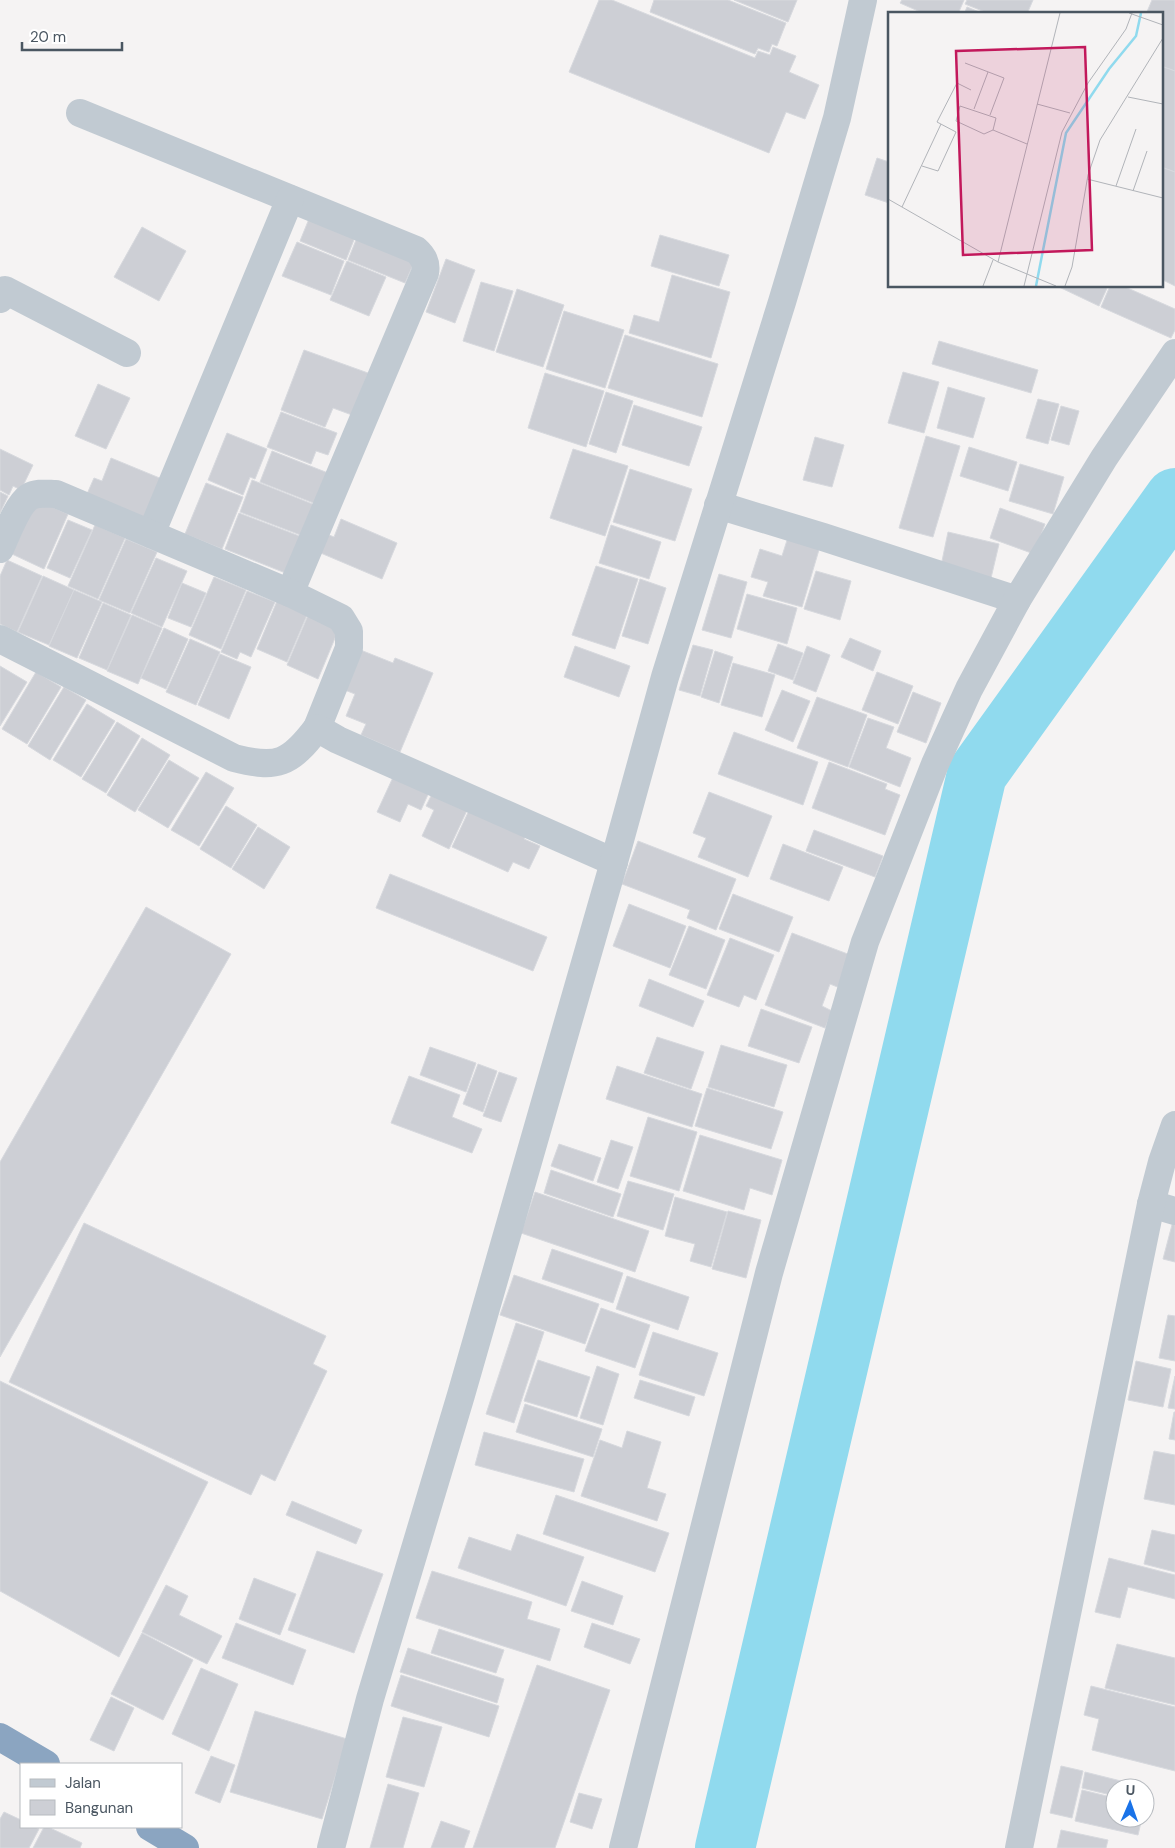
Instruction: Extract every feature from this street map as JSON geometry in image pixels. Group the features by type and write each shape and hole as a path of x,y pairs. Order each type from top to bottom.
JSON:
{"highway":[{"path":"0,1737 44,1763"},
{"path":"152,1828 185,1848"}],"street":[{"path":"331,1848 370,1699 461,1395 614,862 665,677 782,302 837,118 863,0"},
{"path":"80,113 416,250 425,260 426,267 290,593"},
{"path":"151,534 290,198"},
{"path":"0,299 5,290 127,354"},
{"path":"623,1848 769,1273 865,942 935,764 969,689 1017,600 1104,458 1175,353"},
{"path":"0,549 22,503 29,497 38,494 56,494 290,593 341,618 349,631 348,648 317,728 303,746 290,758 272,764 234,758 0,639"},
{"path":"718,506 823,537 1017,600"},
{"path":"317,728 346,744 614,862"},
{"path":"1019,1848 1163,1207 1162,1162 1175,1125"}],"building":[{"path":"599,0 612,0 755,58 758,51 770,55 773,47 796,56 789,72 819,85 805,119 786,112 769,153 569,72"},
{"path":"654,0 728,0 786,23 777,46 772,44 769,52 758,48 755,54 650,12"},
{"path":"734,0 797,0 788,22"},
{"path":"902,0 964,0 959,12 920,12 900,3"},
{"path":"967,0 1033,0 1028,12 985,12 965,4"},
{"path":"1152,0 1175,0 1175,71 1162,66 1162,12 1147,12"},
{"path":"967,7 979,12 965,12"},
{"path":"1162,66 1175,71 1175,172 1162,167"},
{"path":"877,158 888,162 888,203 865,195"},
{"path":"1162,167 1175,172 1175,286 1162,280"},
{"path":"311,214 357,232 346,260 300,241"},
{"path":"142,227 186,251 159,301 114,277"},
{"path":"358,235 416,258 405,283 348,260"},
{"path":"660,235 729,255 719,286 651,266"},
{"path":"297,242 344,261 331,295 282,276"},
{"path":"446,259 475,270 455,323 426,312"},
{"path":"347,261 386,277 369,316 330,300"},
{"path":"672,275 730,292 711,358 629,333 634,315 659,322"},
{"path":"481,282 513,291 494,351 463,341"},
{"path":"1061,288 1107,288 1099,306"},
{"path":"1109,288 1128,288 1175,309 1175,330 1171,338 1101,307"},
{"path":"517,289 564,305 543,367 496,352"},
{"path":"564,311 624,330 605,388 546,369"},
{"path":"625,335 718,364 702,417 608,388"},
{"path":"939,341 1038,370 1031,393 932,364"},
{"path":"304,350 368,373 352,415 333,408 325,427 281,410"},
{"path":"903,372 939,382 924,433 888,423"},
{"path":"545,373 604,391 586,447 528,428"},
{"path":"98,384 130,398 106,449 75,436"},
{"path":"948,387 985,398 973,438 937,428"},
{"path":"606,392 633,401 616,453 589,444"},
{"path":"1038,399 1059,404 1048,444 1026,438"},
{"path":"634,405 702,427 689,466 622,445"},
{"path":"1061,406 1079,411 1069,445 1051,440"},
{"path":"281,412 337,433 328,455 316,451 311,464 267,447"},
{"path":"227,433 267,449 255,479 250,477 243,495 208,480"},
{"path":"926,436 960,446 933,537 899,528"},
{"path":"815,437 844,445 832,487 803,480"},
{"path":"969,447 1017,462 1008,491 960,476"},
{"path":"0,449 33,465 21,490 13,486 9,495 0,490"},
{"path":"573,449 628,466 605,536 550,518"},
{"path":"272,451 328,473 316,504 260,482"},
{"path":"111,458 162,479 146,519 87,494 94,478 102,481"},
{"path":"1020,464 1064,477 1053,514 1009,501"},
{"path":"630,469 692,489 675,541 613,522"},
{"path":"252,480 315,505 303,536 240,512"},
{"path":"206,483 243,497 222,549 185,534"},
{"path":"0,492 8,496 0,513"},
{"path":"36,500 68,514 44,569 12,554"},
{"path":"1000,508 1045,524 1034,554 990,538"},
{"path":"239,513 302,537 288,574 225,549"},
{"path":"341,519 397,543 382,579 316,551 324,533 334,537"},
{"path":"68,520 92,530 70,578 47,568"},
{"path":"95,525 125,538 98,599 68,586"},
{"path":"611,525 661,542 649,579 599,563"},
{"path":"948,532 999,544 991,578 941,566"},
{"path":"789,534 821,543 802,607 763,596 768,582 751,577 760,549 782,556"},
{"path":"126,539 157,552 130,613 99,600"},
{"path":"156,558 187,571 162,627 131,613"},
{"path":"7,560 42,576 17,632 0,624 0,576"},
{"path":"596,566 638,579 615,649 572,635"},
{"path":"816,571 851,581 840,620 804,609"},
{"path":"719,574 747,582 731,638 702,630"},
{"path":"43,576 74,590 49,645 18,632"},
{"path":"214,577 246,590 221,649 189,635"},
{"path":"640,579 666,588 648,644 622,636"},
{"path":"182,583 206,593 191,627 168,618"},
{"path":"74,590 102,602 77,658 49,646"},
{"path":"247,591 275,602 251,657 240,652 237,659 221,652"},
{"path":"280,594 310,608 287,662 257,649"},
{"path":"747,594 797,608 787,644 737,629"},
{"path":"103,603 131,615 107,670 79,658"},
{"path":"309,613 340,626 318,679 287,665"},
{"path":"132,615 162,628 138,684 107,671"},
{"path":"164,628 188,639 166,689 141,678"},
{"path":"850,638 881,651 873,671 841,657"},
{"path":"190,639 220,652 196,705 166,692"},
{"path":"778,644 803,653 793,680 768,671"},
{"path":"693,645 713,650 700,696 679,690"},
{"path":"575,646 630,666 619,697 564,677"},
{"path":"807,646 830,655 816,692 793,683"},
{"path":"358,649 393,663 395,658 433,673 400,752 361,735 366,724 346,716 355,694 342,689"},
{"path":"715,651 733,657 719,703 701,697"},
{"path":"220,654 251,667 229,719 198,705"},
{"path":"733,663 775,675 762,717 721,705"},
{"path":"0,666 27,682 0,726"},
{"path":"36,672 61,687 27,744 2,729"},
{"path":"877,672 913,686 898,724 862,710"},
{"path":"64,687 86,700 50,760 28,746"},
{"path":"782,690 810,701 793,742 765,730"},
{"path":"913,692 941,703 926,743 897,732"},
{"path":"817,697 867,715 848,767 797,748"},
{"path":"87,704 115,721 81,777 53,760"},
{"path":"868,718 894,727 886,748 911,758 900,787 849,767"},
{"path":"117,722 140,736 106,793 82,779"},
{"path":"734,732 818,762 803,805 718,774"},
{"path":"142,738 170,755 135,812 107,795"},
{"path":"169,760 199,778 168,828 138,810"},
{"path":"829,762 887,784 885,789 900,795 885,835 812,808"},
{"path":"206,772 234,788 199,846 171,830"},
{"path":"395,773 430,790 421,810 408,804 400,822 377,812"},
{"path":"434,790 469,806 449,849 422,836 434,810 426,806"},
{"path":"709,792 772,816 748,877 698,857 706,838 693,833"},
{"path":"226,806 257,825 231,868 200,849"},
{"path":"471,806 527,832 524,839 540,846 529,869 513,862 508,872 452,847"},
{"path":"258,827 290,847 264,889 232,869"},
{"path":"814,830 883,856 875,877 806,851"},
{"path":"638,841 736,879 716,930 687,918 690,910 622,884"},
{"path":"783,844 843,867 829,901 770,879"},
{"path":"390,874 547,937 533,971 376,908"},
{"path":"733,894 793,917 779,952 719,929"},
{"path":"629,904 686,926 670,968 613,946"},
{"path":"146,907 231,954 0,1357 0,1162"},
{"path":"689,926 725,940 706,989 669,975"},
{"path":"792,933 853,956 840,988 830,984 822,1006 832,1011 825,1028 765,1005"},
{"path":"730,938 774,955 756,1000 744,995 739,1007 707,995"},
{"path":"649,979 704,1001 693,1027 639,1006"},
{"path":"761,1009 812,1027 799,1063 748,1046"},
{"path":"657,1037 704,1052 691,1089 644,1073"},
{"path":"721,1045 787,1065 774,1107 708,1087"},
{"path":"430,1047 476,1063 466,1092 420,1075"},
{"path":"478,1064 497,1071 483,1112 463,1104"},
{"path":"617,1066 702,1094 692,1127 606,1099"},
{"path":"499,1072 517,1078 501,1122 483,1116"},
{"path":"409,1076 460,1095 452,1117 482,1129 472,1153 391,1123"},
{"path":"707,1088 783,1112 771,1149 695,1126"},
{"path":"648,1117 697,1132 679,1191 630,1176"},
{"path":"700,1135 782,1160 772,1195 750,1188 744,1210 683,1191"},
{"path":"611,1140 633,1147 618,1189 597,1182"},
{"path":"559,1144 601,1158 593,1181 551,1166"},
{"path":"551,1170 621,1194 613,1217 544,1193"},
{"path":"628,1181 674,1194 663,1230 617,1216"},
{"path":"535,1192 649,1231 635,1272 521,1233"},
{"path":"675,1197 727,1212 711,1267 690,1261 695,1244 665,1236"},
{"path":"728,1211 761,1220 746,1278 712,1269"},
{"path":"1173,1221 1175,1221 1175,1262 1163,1259"},
{"path":"84,1223 326,1336 313,1364 327,1371 275,1481 261,1474 251,1495 9,1382"},
{"path":"552,1249 623,1273 613,1303 542,1279"},
{"path":"514,1275 599,1304 585,1344 500,1315"},
{"path":"627,1276 689,1297 678,1330 616,1309"},
{"path":"601,1308 650,1325 635,1368 585,1351"},
{"path":"1168,1315 1175,1316 1175,1361 1159,1358"},
{"path":"516,1323 544,1332 514,1423 486,1414"},
{"path":"653,1332 718,1353 704,1396 639,1375"},
{"path":"538,1360 590,1377 577,1417 524,1401"},
{"path":"1136,1361 1171,1369 1163,1407 1128,1400"},
{"path":"597,1366 619,1374 603,1425 580,1418"},
{"path":"1175,1376 1175,1409 1168,1408"},
{"path":"640,1380 695,1397 689,1416 634,1398"},
{"path":"0,1381 208,1482 119,1657 0,1591"},
{"path":"525,1404 602,1429 593,1457 516,1432"},
{"path":"1175,1412 1175,1440 1169,1439"},
{"path":"627,1431 661,1442 647,1488 666,1494 657,1521 581,1496 600,1440 622,1448"},
{"path":"484,1432 584,1459 574,1492 475,1465"},
{"path":"1154,1451 1175,1455 1175,1505 1144,1499"},
{"path":"556,1495 669,1533 655,1572 543,1534"},
{"path":"292,1501 362,1530 356,1544 286,1515"},
{"path":"1152,1530 1175,1535 1175,1572 1144,1564"},
{"path":"517,1534 584,1557 566,1606 458,1568 469,1537 511,1551"},
{"path":"317,1551 383,1574 354,1653 288,1630"},
{"path":"1109,1558 1175,1575 1175,1599 1128,1587 1120,1618 1095,1612"},
{"path":"432,1571 532,1602 527,1619 560,1629 550,1661 416,1618"},
{"path":"254,1578 296,1594 280,1635 239,1619"},
{"path":"582,1581 623,1596 613,1625 571,1611"},
{"path":"166,1585 188,1596 179,1615 222,1636 207,1664 142,1632"},
{"path":"236,1623 306,1650 293,1685 222,1658"},
{"path":"592,1623 640,1639 630,1664 584,1647"},
{"path":"439,1629 504,1650 496,1673 431,1653"},
{"path":"142,1633 193,1660 163,1720 111,1694"},
{"path":"1117,1644 1175,1658 1175,1705 1105,1688"},
{"path":"408,1648 504,1679 497,1703 400,1672"},
{"path":"537,1665 610,1690 555,1848 473,1848"},
{"path":"201,1668 238,1684 209,1751 172,1734"},
{"path":"401,1675 499,1706 489,1737 391,1706"},
{"path":"1091,1686 1175,1707 1175,1771 1092,1750 1099,1719 1084,1715"},
{"path":"111,1697 134,1708 114,1751 90,1740"},
{"path":"255,1711 347,1739 322,1819 230,1792"},
{"path":"403,1717 442,1727 424,1787 386,1777"},
{"path":"211,1756 235,1765 220,1803 195,1793"},
{"path":"1061,1766 1083,1771 1072,1818 1050,1813"},
{"path":"1085,1772 1109,1778 1105,1778 1105,1794 1082,1788"},
{"path":"388,1784 419,1793 403,1848 370,1848"},
{"path":"1082,1790 1105,1796 1105,1828 1075,1821"},
{"path":"579,1793 602,1799 592,1829 570,1822"},
{"path":"4,1812 20,1820 20,1828 39,1829 29,1848 0,1848 0,1819"},
{"path":"441,1821 470,1831 464,1848 431,1848"},
{"path":"43,1828 50,1828 82,1843 80,1848 33,1848"},
{"path":"1106,1828 1140,1828 1138,1835"},
{"path":"1061,1830 1108,1840 1106,1848 1057,1848"}],"waterway":[{"path":"725,1848 977,774 1175,498"}]}
